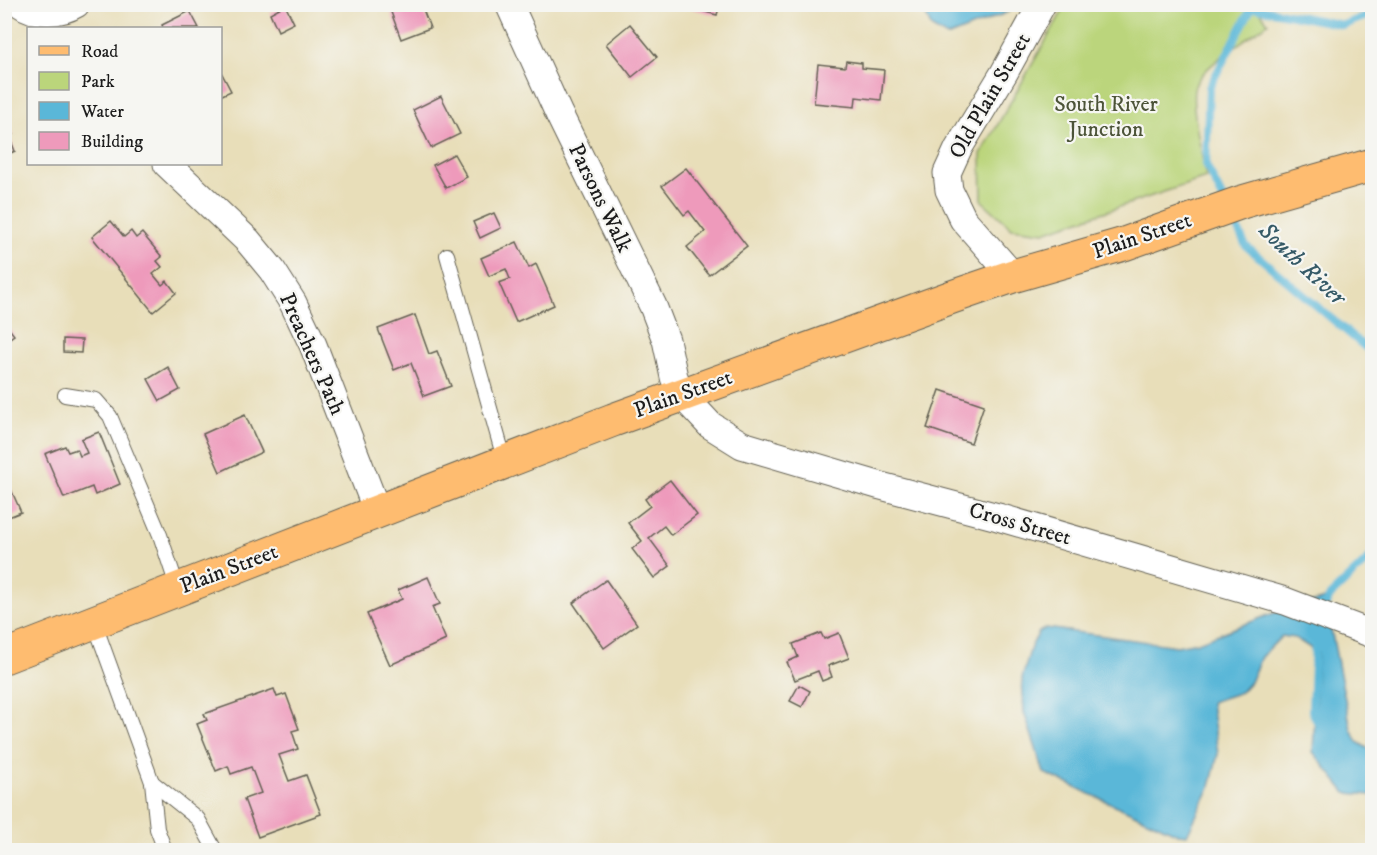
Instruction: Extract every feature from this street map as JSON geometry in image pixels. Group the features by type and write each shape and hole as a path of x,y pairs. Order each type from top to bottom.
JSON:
{"main road":[{"name":"Plain Street","path":"4,657 681,394 1013,276 1124,244 1227,207 1372,165"}],"street":[{"path":"21,4 25,7 50,12 77,13"},
{"name":"Parsons Walk","path":"509,4 559,114 653,306 666,340 674,377 681,394"},
{"name":"Old Plain Street","path":"1013,276 963,219 949,190 947,173 958,149 1042,4"},
{"name":"Preachers Path","path":"168,165 248,241 272,270 292,303 312,345 377,511"},
{"name":"Cross Street","path":"681,394 710,425 742,445 1285,601 1372,634"}],"lane":[{"path":"447,255 505,462"},
{"path":"65,395 96,400 110,416 160,535 178,589"},
{"path":"94,622 152,782 157,829 165,850"},
{"path":"152,782 198,819 215,850"}],"green space":[{"name":"South River Junction","path":"1066,5 1256,5 1268,23 1216,61 1199,78 1195,86 1195,117 1206,178 1044,232 1012,228 982,201 981,154"}],"water":[{"path":"921,5 1015,5 1008,12 947,37 932,28"},
{"path":"1325,599 1351,729 1359,743 1372,751 1372,795 1346,793 1313,752 1318,653 1295,638 1282,636 1261,657 1250,682 1241,692 1211,702 1218,754 1210,787 1187,835 1178,834 1044,773 1024,712 1022,678 1031,647 1039,632 1046,628 1177,646 1198,642 1274,613"}],"building":[{"path":"388,4 421,4 430,28 401,39"},
{"path":"691,4 720,4 717,15 690,8"},
{"path":"285,5 294,23 278,31 270,13"},
{"path":"190,11 198,27 163,27 162,25"},
{"path":"630,24 657,57 632,77 606,44"},
{"path":"846,61 862,63 862,68 884,70 881,100 856,97 855,107 814,103 818,64 845,67"},
{"path":"222,74 231,91 222,95"},
{"path":"441,96 460,134 431,148 413,110"},
{"path":"7,120 13,134 9,136 15,151 4,156 4,121"},
{"path":"454,154 467,177 446,188 433,165"},
{"path":"686,168 747,246 709,275 687,247 705,232 689,211 684,215 662,186"},
{"path":"494,213 501,228 480,238 473,222"},
{"path":"111,221 124,237 131,231 136,238 142,233 162,257 157,261 162,267 153,274 162,285 167,281 176,293 153,312 92,237"},
{"path":"517,242 529,268 536,264 554,305 516,322 499,283 510,279 506,269 489,276 481,258"},
{"path":"415,315 429,354 437,351 451,386 424,396 411,363 394,370 378,329"},
{"path":"4,322 14,335 4,342"},
{"path":"63,339 82,340 81,353 63,352"},
{"path":"168,367 180,390 160,401 148,379"},
{"path":"940,390 984,405 971,443 927,428"},
{"path":"245,415 262,452 220,472 203,434"},
{"path":"99,432 120,484 95,495 92,487 64,498 45,454 65,446 68,452 77,449 80,456 87,453 81,439"},
{"path":"670,480 697,515 671,535 664,526 649,538 670,566 654,578 632,549 642,541 628,523 650,506 645,499"},
{"path":"9,485 21,512 4,519 4,487"},
{"path":"428,577 440,604 432,607 446,640 390,665 367,614 402,599 398,590"},
{"path":"606,580 637,624 604,648 573,603"},
{"path":"821,633 824,639 839,633 849,658 828,666 832,677 822,681 818,671 795,680 787,662 798,657 793,644"},
{"path":"799,685 810,691 802,707 790,701"},
{"path":"274,689 277,697 286,694 299,729 292,731 298,749 279,755 289,781 306,775 321,814 258,837 244,799 261,793 251,767 231,774 228,766 216,771 197,724 207,720 204,714"}],"waterway":[{"name":"South River","path":"1223,199 1206,165 1209,88 1252,7 1343,25 1372,14"},
{"name":"South River","path":"1231,215 1246,246 1372,353"},
{"name":"South River","path":"1323,611 1330,596 1372,556"},
{"name":"South River","path":"1315,642 1312,711 1319,725"}]}
